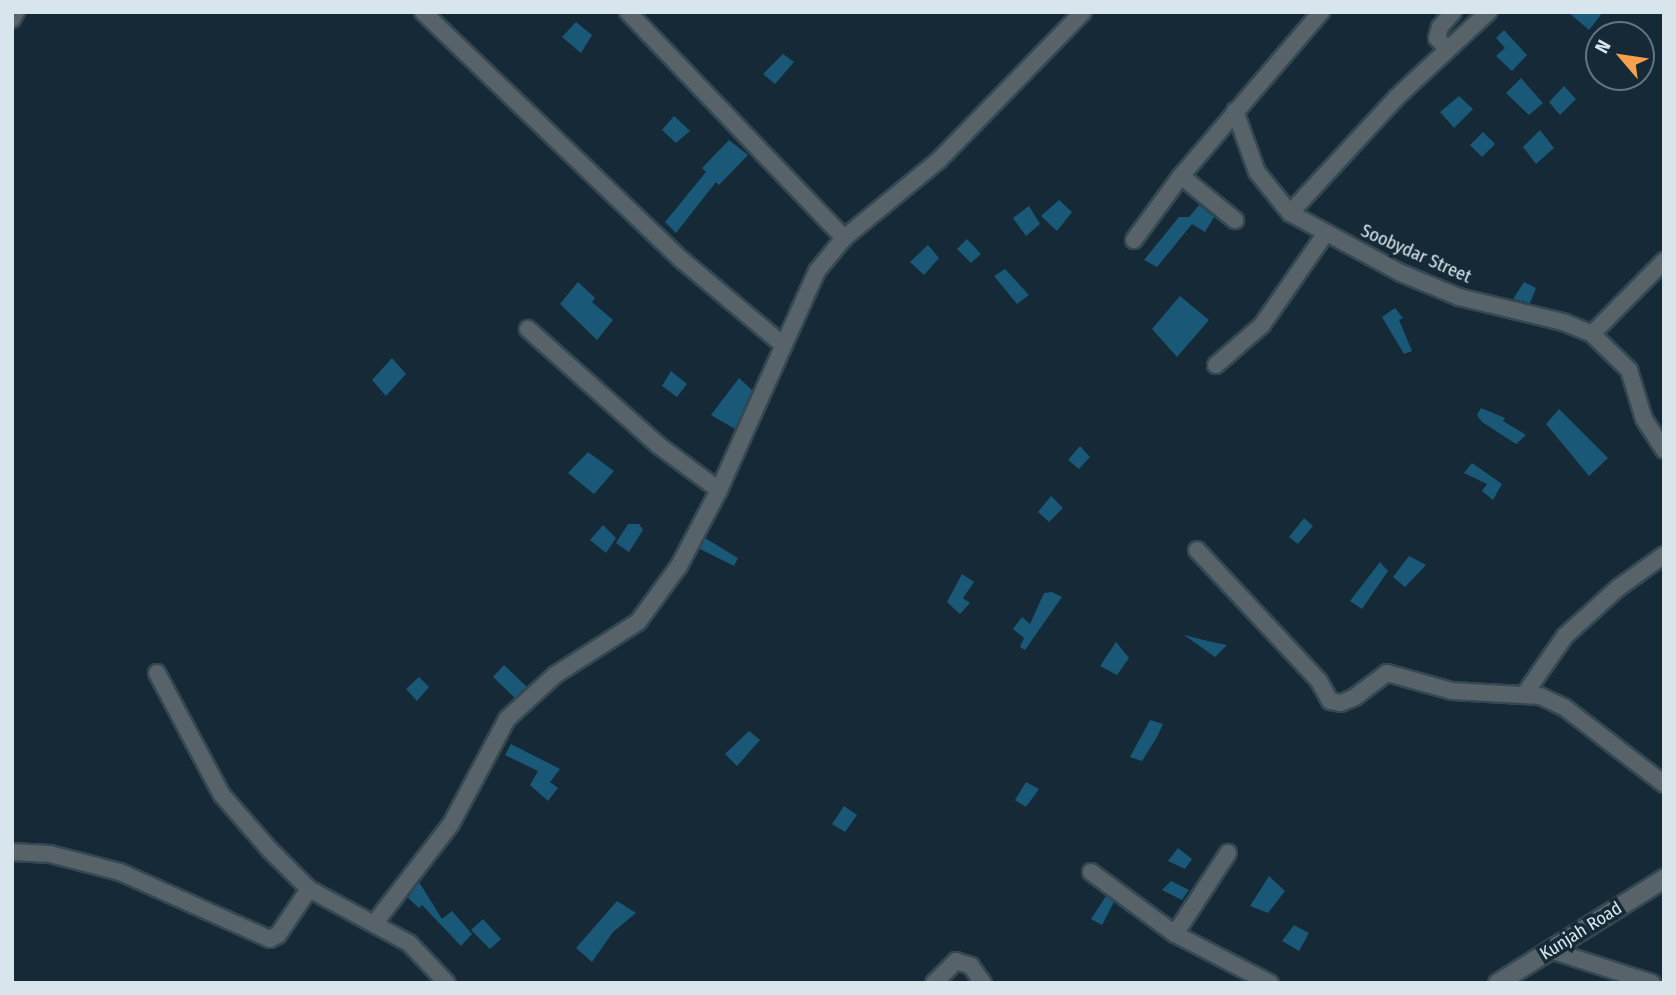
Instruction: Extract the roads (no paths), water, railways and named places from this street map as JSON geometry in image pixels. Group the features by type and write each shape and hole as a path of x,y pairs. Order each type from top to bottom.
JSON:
{"street":[{"path":"12,19 16,12"},
{"path":"423,12 682,260 781,343"},
{"path":"628,12 844,238"},
{"path":"374,924 451,824 507,719 555,675 638,622 679,566 719,490 781,343 817,271 844,238 939,160 1083,12"},
{"path":"1134,240 1181,176 1321,12"},
{"path":"1447,49 1437,38 1440,27 1453,12"},
{"path":"1290,212 1447,49 1488,12"},
{"name":"Soobydar Street","path":"1235,111 1257,172 1290,212 1326,233 1459,297 1563,322 1592,334 1629,370 1644,419 1664,450"},
{"path":"1181,176 1235,220"},
{"path":"1216,365 1262,325 1326,233"},
{"path":"1592,334 1664,261"},
{"path":"528,330 658,445 719,490"},
{"path":"1197,550 1319,681 1330,701 1341,703 1355,697 1387,673 1452,691 1540,696 1564,707 1664,784"},
{"path":"1524,695 1565,636 1618,588 1664,555"},
{"path":"158,673 222,795 309,889 409,943 447,983"},
{"path":"12,852 50,854 120,872 270,939 278,935 309,889"},
{"path":"1175,934 1228,853"},
{"path":"1091,872 1175,934 1270,983"},
{"name":"Kunjah Road","path":"1498,983 1664,879"},
{"path":"1550,950 1652,983"},
{"path":"934,983 956,961 971,966 983,983"}]}
